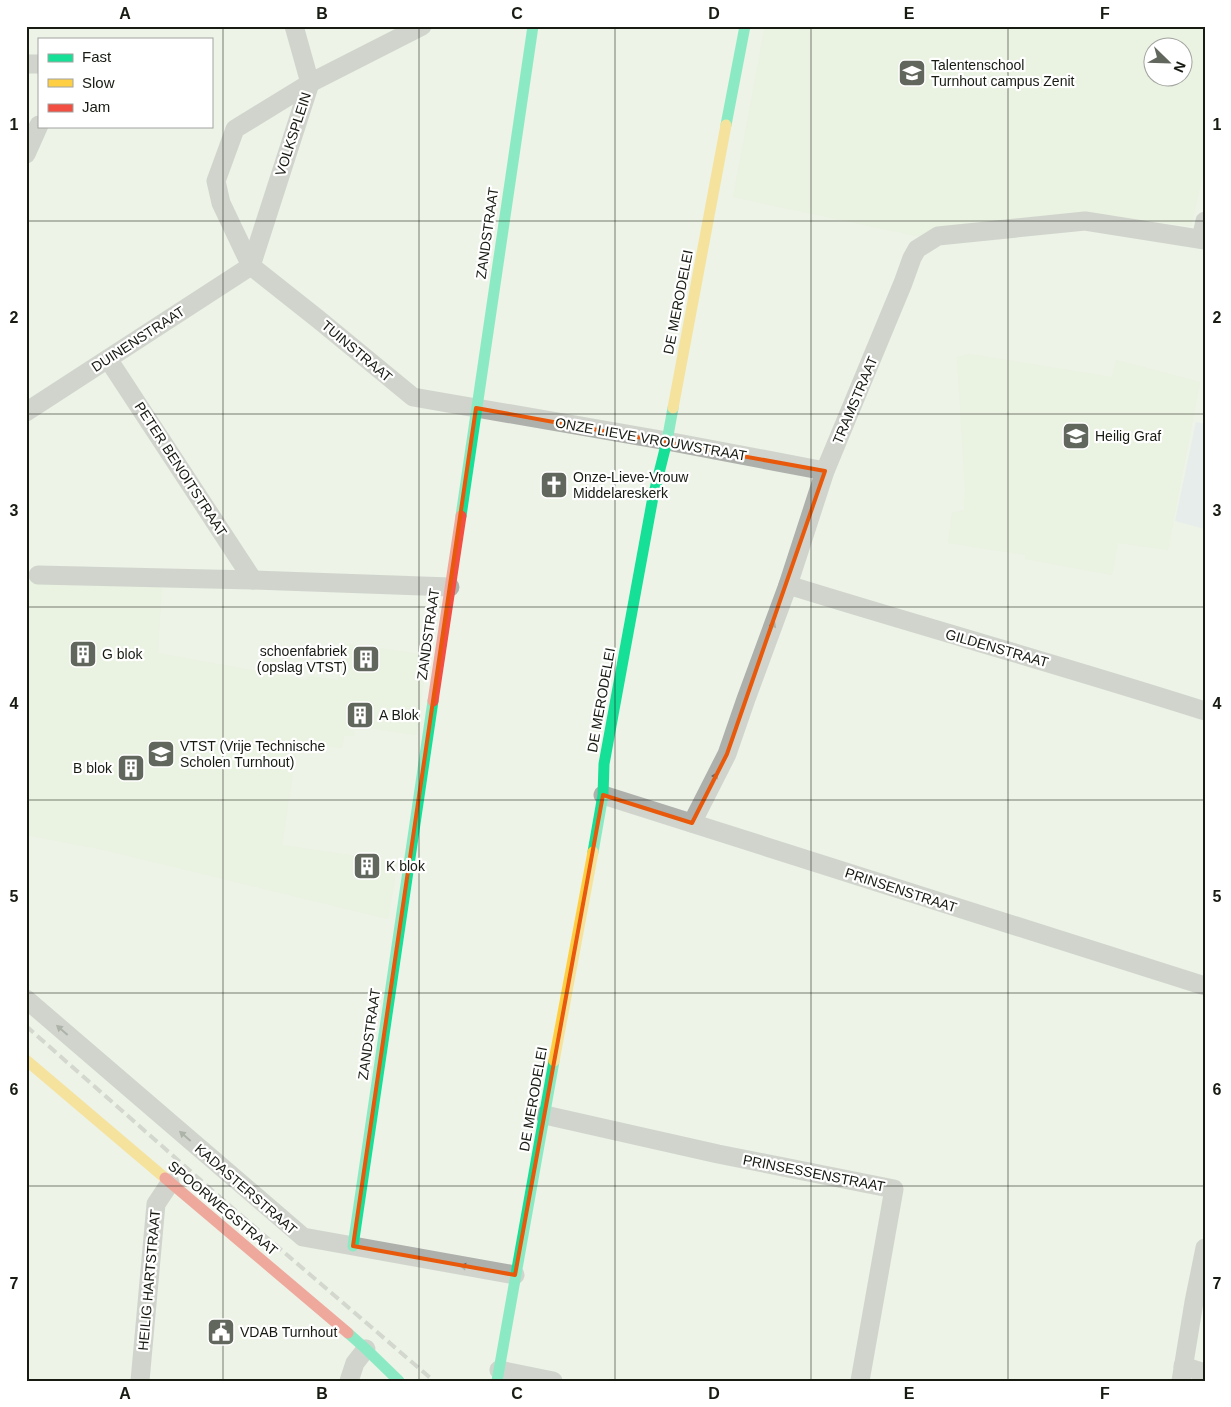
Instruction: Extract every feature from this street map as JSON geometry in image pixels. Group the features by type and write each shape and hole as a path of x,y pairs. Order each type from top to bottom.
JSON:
{"street":[{"path":"294,26 310,83 422,26"},
{"name":"ZANDSTRAAT","path":"353,1246 533,26"},
{"name":"DE MERODELEI","path":"498,1375 603,794 604,764 653,497 667,441 745,26"},
{"name":"VOLKSPLEIN","path":"251,266 222,203 216,180 236,129 310,83"},
{"name":"VOLKSPLEIN","path":"251,266 310,83"},
{"path":"26,154 38,127"},
{"name":"TRAMSTRAAT","path":"692,823 727,754 788,585 825,472 917,249 938,236 1085,221 1203,233"},
{"name":"TUINSTRAAT","path":"251,266 318,318 413,397 476,408"},
{"name":"DUINENSTRAAT","path":"26,412 251,266"},
{"name":"PETER BENOITSTRAAT","path":"108,359 253,580"},
{"name":"ONZE LIEVE VROUWSTRAAT","path":"476,408 667,441 825,472"},
{"path":"38,575 253,580 450,588"},
{"name":"GILDENSTRAAT","path":"788,585 1205,711"},
{"name":"PRINSENSTRAAT","path":"603,794 1202,985"},
{"name":"KADASTERSTRAAT","path":"26,999 303,1237 515,1275"},
{"name":"SPOORWEGSTRAAT","path":"26,1060 366,1349 399,1381"},
{"name":"PRINSESSENSTRAAT","path":"545,1115 718,1154 894,1189 860,1381"},
{"name":"HEILIG HARTSTRAAT","path":"140,1381 156,1204 170,1183"},
{"path":"1205,1248 1182,1374 1205,1373"},
{"path":"349,1381 355,1363 366,1349"},
{"path":"498,1375 553,1381"}],"highlighted area":[{"path":"476,408 825,471 727,754 692,823 603,795 515,1275 353,1246"}],"shaded area":[{"name":"Talentenschool Turnhout campus Zenit","path":"765,26 1205,26 1205,166 1191,226 1084,215 916,236 733,197"},
{"name":"Heilig Graf","path":"970,354 1112,377 1116,360 1200,382 1168,550 1118,543 1112,575 1025,559 1025,555 948,543 952,513 964,510 965,490 957,357"},
{"path":"1196,422 1205,424 1205,529 1175,521"},
{"name":"VTST (Vrije Technische Scholen Turnhout)","path":"26,581 162,587 158,653 306,680 308,676 338,680 341,643 428,655 416,735 349,725 348,730 354,731 354,736 344,736 342,748 298,742 282,845 398,862 388,919 104,850 26,835"}],"railway":[{"path":"26,1026 222,1199 434,1381"}],"traffic: fast":[{"path":"461,516 533,26"},
{"path":"726,125 745,26"},
{"path":"593,852 603,795 604,764 653,497 673,408"},
{"path":"353,1246 433,701"},
{"path":"497,1381 554,1061"},
{"path":"348,1333 399,1381"}],"traffic: slow":[{"path":"673,408 726,125"},
{"path":"554,1061 593,852"},
{"path":"26,1060 165,1178"}],"traffic: jam":[{"path":"433,701 461,516"},
{"path":"165,1178 348,1333"}],"place":[{"name":"Talentenschool Turnhout campus Zenit","path":"912,73"},
{"name":"Heilig Graf","path":"1076,436"},
{"name":"Onze-Lieve-Vrouw Middelareskerk","path":"554,485"},
{"name":"G blok","path":"83,654"},
{"name":"schoenfabriek (opslag VTST)","path":"366,659"},
{"name":"A Blok","path":"360,715"},
{"name":"VTST (Vrije Technische Scholen Turnhout)","path":"161,754"},
{"name":"B blok","path":"131,768"},
{"name":"K blok","path":"367,866"},
{"name":"VDAB Turnhout","path":"221,1332"}]}
